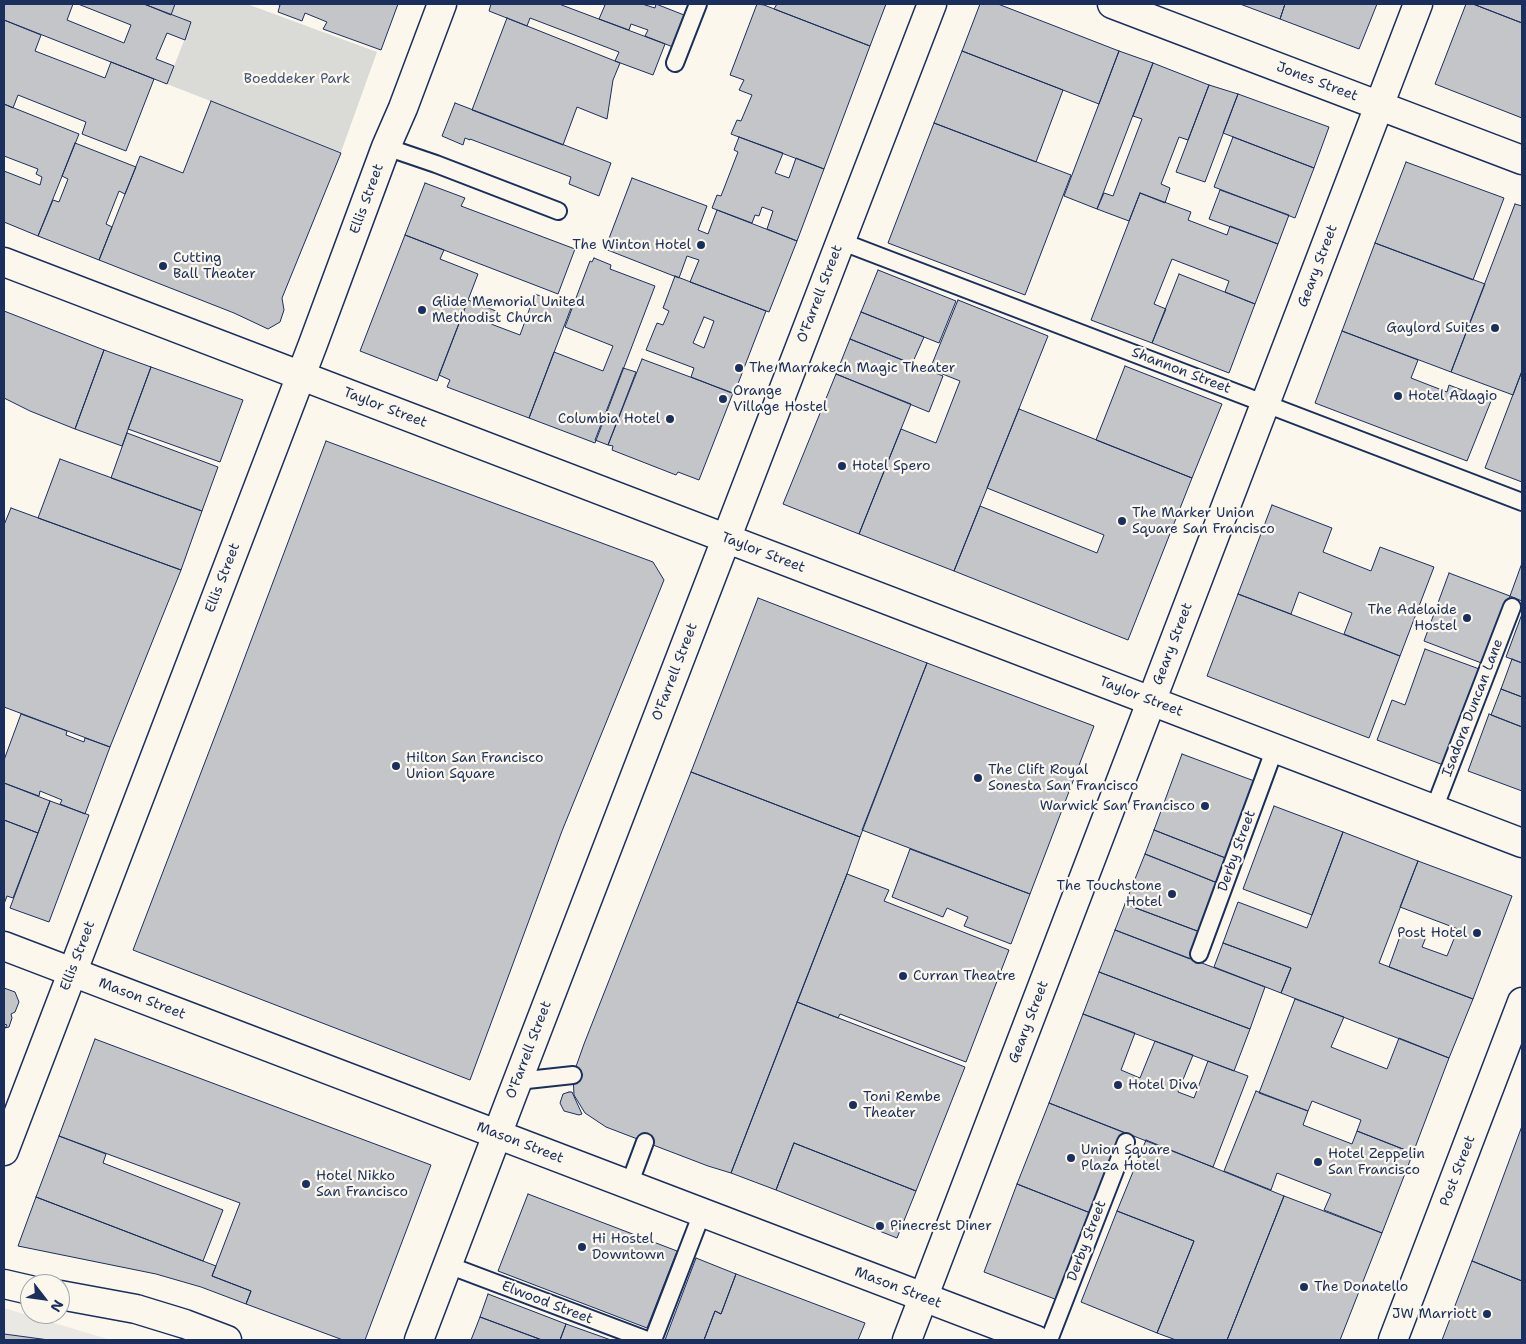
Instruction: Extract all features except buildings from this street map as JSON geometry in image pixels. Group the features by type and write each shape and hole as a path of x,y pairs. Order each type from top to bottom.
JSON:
{"main road":[{"name":"Ellis Street","path":"4,1151 442,4"},
{"name":"O'Farrell Street","path":"419,1340 932,4"},
{"name":"Jones Street","path":"1112,4 1522,160"},
{"name":"Geary Street","path":"907,1340 1418,4"},
{"name":"Taylor Street","path":"4,262 1522,843"},
{"name":"Mason Street","path":"4,946 1036,1340"},
{"name":"Post Street","path":"1393,1340 1522,1002"},
{"path":"4,1284 20,1288"},
{"path":"70,1297 136,1309 227,1340"}],"lane":[{"path":"675,63 698,4"},
{"path":"386,148 436,164 558,211"},
{"name":"Shannon Street","path":"840,241 1522,502"},
{"name":"Isadora Duncan Lane","path":"1434,809 1512,607"},
{"name":"Derby Street","path":"1199,954 1275,748"},
{"path":"518,1081 573,1075"},
{"path":"629,1185 645,1142"},
{"name":"Derby Street","path":"1049,1340 1126,1142"},
{"path":"653,1340 702,1213"},
{"name":"Elwood Street","path":"448,1265 647,1340"}],"shaded area":[{"path":"4,1308 20,1313 20,1324 58,1324 111,1340 4,1340"}],"green space":[{"name":"Boeddeker Park","path":"175,4 247,4 377,52 341,152 167,84 191,23 171,15"}],"place":[{"name":"The Winton Hotel","path":"701,245"},
{"name":"Cutting Ball Theater","path":"163,266"},
{"name":"Glide Memorial United Methodist Church","path":"422,310"},
{"name":"Gaylord Suites","path":"1495,328"},
{"name":"The Marrakech Magic Theater","path":"739,368"},
{"name":"Hotel Adagio","path":"1398,396"},
{"name":"Orange Village Hostel","path":"723,399"},
{"name":"Columbia Hotel","path":"670,419"},
{"name":"Hotel Spero","path":"842,466"},
{"name":"The Marker Union Square San Francisco","path":"1122,521"},
{"name":"The Adelaide Hostel","path":"1467,618"},
{"name":"Hilton San Francisco Union Square","path":"396,766"},
{"name":"The Clift Royal Sonesta San Francisco","path":"978,778"},
{"name":"Warwick San Francisco","path":"1205,806"},
{"name":"The Touchstone Hotel","path":"1172,894"},
{"name":"Post Hotel","path":"1477,933"},
{"name":"Curran Theatre","path":"903,976"},
{"name":"Hotel Diva","path":"1118,1085"},
{"name":"Toni Rembe Theater","path":"853,1105"},
{"name":"Union Square Plaza Hotel","path":"1071,1158"},
{"name":"Hotel Zeppelin San Francisco","path":"1318,1162"},
{"name":"Hotel Nikko San Francisco","path":"306,1184"},
{"name":"Pinecrest Diner","path":"880,1226"},
{"name":"Hi Hostel Downtown","path":"582,1247"},
{"name":"The Donatello","path":"1304,1287"},
{"name":"JW Marriott","path":"1487,1314"}]}
